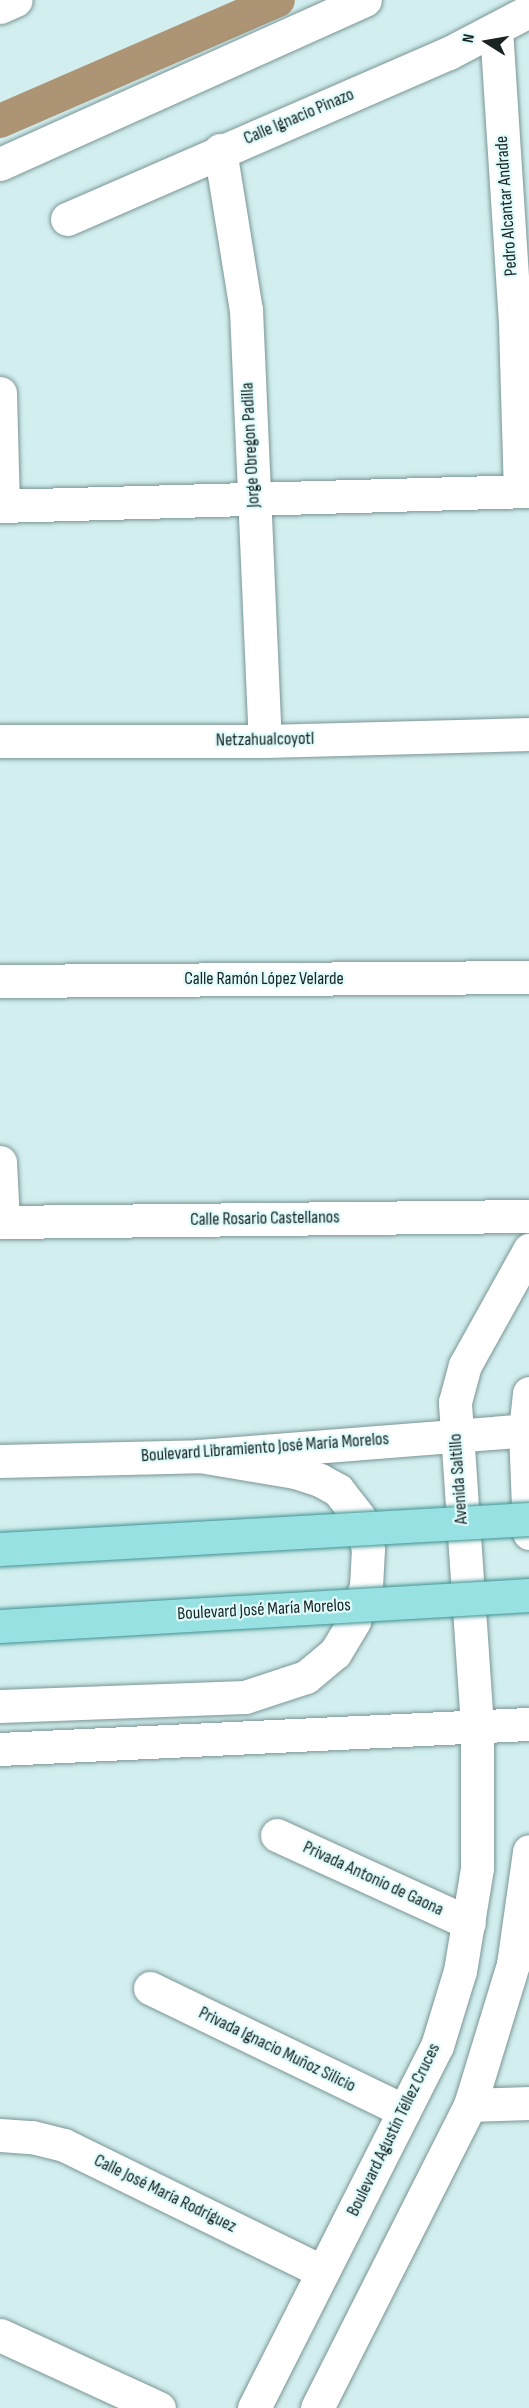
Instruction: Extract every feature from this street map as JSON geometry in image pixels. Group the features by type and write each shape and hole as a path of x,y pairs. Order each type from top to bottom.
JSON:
{"main road":[{"path":"0,1549 529,1519"},
{"name":"Boulevard José María Morelos","path":"0,1626 529,1594"}],"street":[{"path":"0,7 16,0"},
{"path":"0,164 365,0"},
{"name":"Calle Ignacio Pinazo","path":"67,219 496,29 529,11"},
{"name":"Pedro Alcantar Andrade","path":"496,29 525,491"},
{"name":"Jorge Obregon Padilla","path":"220,150 246,310 265,741"},
{"path":"0,393 2,506 525,491"},
{"name":"Netzahualcoyotl","path":"0,741 265,741 529,734"},
{"name":"Calle Ramón López Velarde","path":"0,981 529,977"},
{"path":"0,1162 1,1222"},
{"name":"Calle Rosario Castellanos","path":"1,1222 529,1216"},
{"name":"Avenida Saltillo","path":"477,1726 455,1402 465,1365 529,1250"},
{"path":"529,1394 527,1430 529,1533"},
{"name":"Boulevard Libramiento José María Morelos","path":"0,1461 199,1456 527,1430"},
{"path":"0,1706 245,1697 274,1691 306,1677 335,1653 354,1621 366,1587 368,1549 358,1517 338,1490 320,1480 295,1472 199,1456"},
{"path":"0,1749 529,1724"},
{"name":"Boulevard Agustín Téllez Cruces","path":"254,2408 437,2046 460,1971 477,1868 477,1726"},
{"name":"Privada Antonio de Gaona","path":"278,1835 469,1923"},
{"path":"317,2408 470,2105 513,1964 529,1851"},
{"name":"Privada Ignacio Muñoz Silicio","path":"150,1988 404,2110"},
{"path":"470,2105 529,2103"},
{"name":"Calle José María Rodríguez","path":"0,2135 32,2137 64,2145 323,2272"},
{"path":"0,2335 159,2408"}],"waterway":[{"path":"0,121 278,0"}]}
